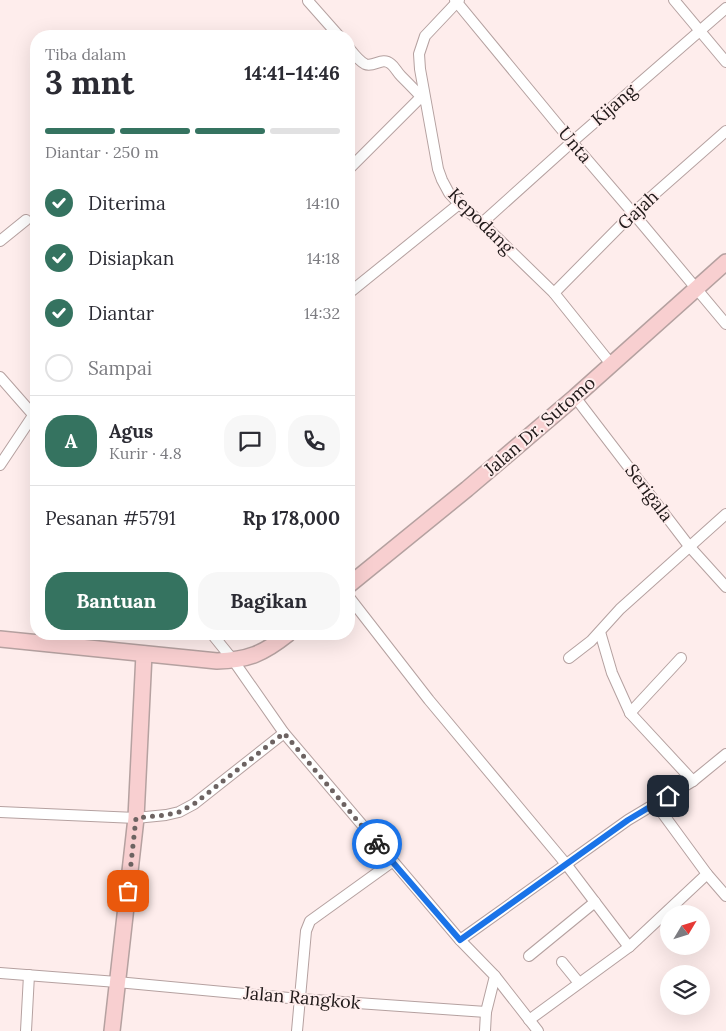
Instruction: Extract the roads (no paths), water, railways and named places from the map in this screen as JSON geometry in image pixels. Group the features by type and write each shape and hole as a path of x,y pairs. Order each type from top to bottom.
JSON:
{"street":[{"path":"674,0 726,62"},
{"path":"308,1 334,30"},
{"name":"Kepodang","path":"457,1 425,36 420,54 423,99 442,180 459,204 482,223 554,293 612,364"},
{"name":"Unta","path":"457,1 572,142 726,324"},
{"name":"Kijang","path":"482,223 726,8"},
{"path":"355,55 365,64 371,65 384,60 391,64 423,99 355,163"},
{"name":"Gajah","path":"554,293 633,213 726,131"},
{"path":"355,288 459,204"},
{"path":"0,241 26,220"},
{"name":"Jalan Dr. Sutomo","path":"355,580 467,489 575,397 726,262"},
{"path":"0,377 30,410"},
{"name":"Serigala","path":"575,397 690,546 726,587"},
{"path":"0,465 30,422"},
{"path":"569,658 600,632 620,609 726,514"},
{"path":"355,606 429,700 566,864 628,946"},
{"path":"600,632 612,673 630,713 693,780"},
{"path":"0,639 216,661 251,657 265,650 275,640"},
{"path":"217,640 284,733 392,862 460,940 495,976 538,1031"},
{"path":"112,1031 136,818 144,654"},
{"path":"630,713 680,658"},
{"path":"0,812 136,818 179,812 194,804 284,733"},
{"path":"460,940 628,820 693,780 726,754"},
{"path":"656,804 707,874 726,896"},
{"path":"297,1031 306,931 310,921 392,862"},
{"path":"529,1020 628,946 707,874"},
{"path":"529,956 595,902"},
{"path":"562,962 579,983"},
{"name":"Jalan Rangkok","path":"0,973 486,1012"},
{"path":"26,1031 29,975"},
{"path":"485,1031 486,1012 495,976"}]}
